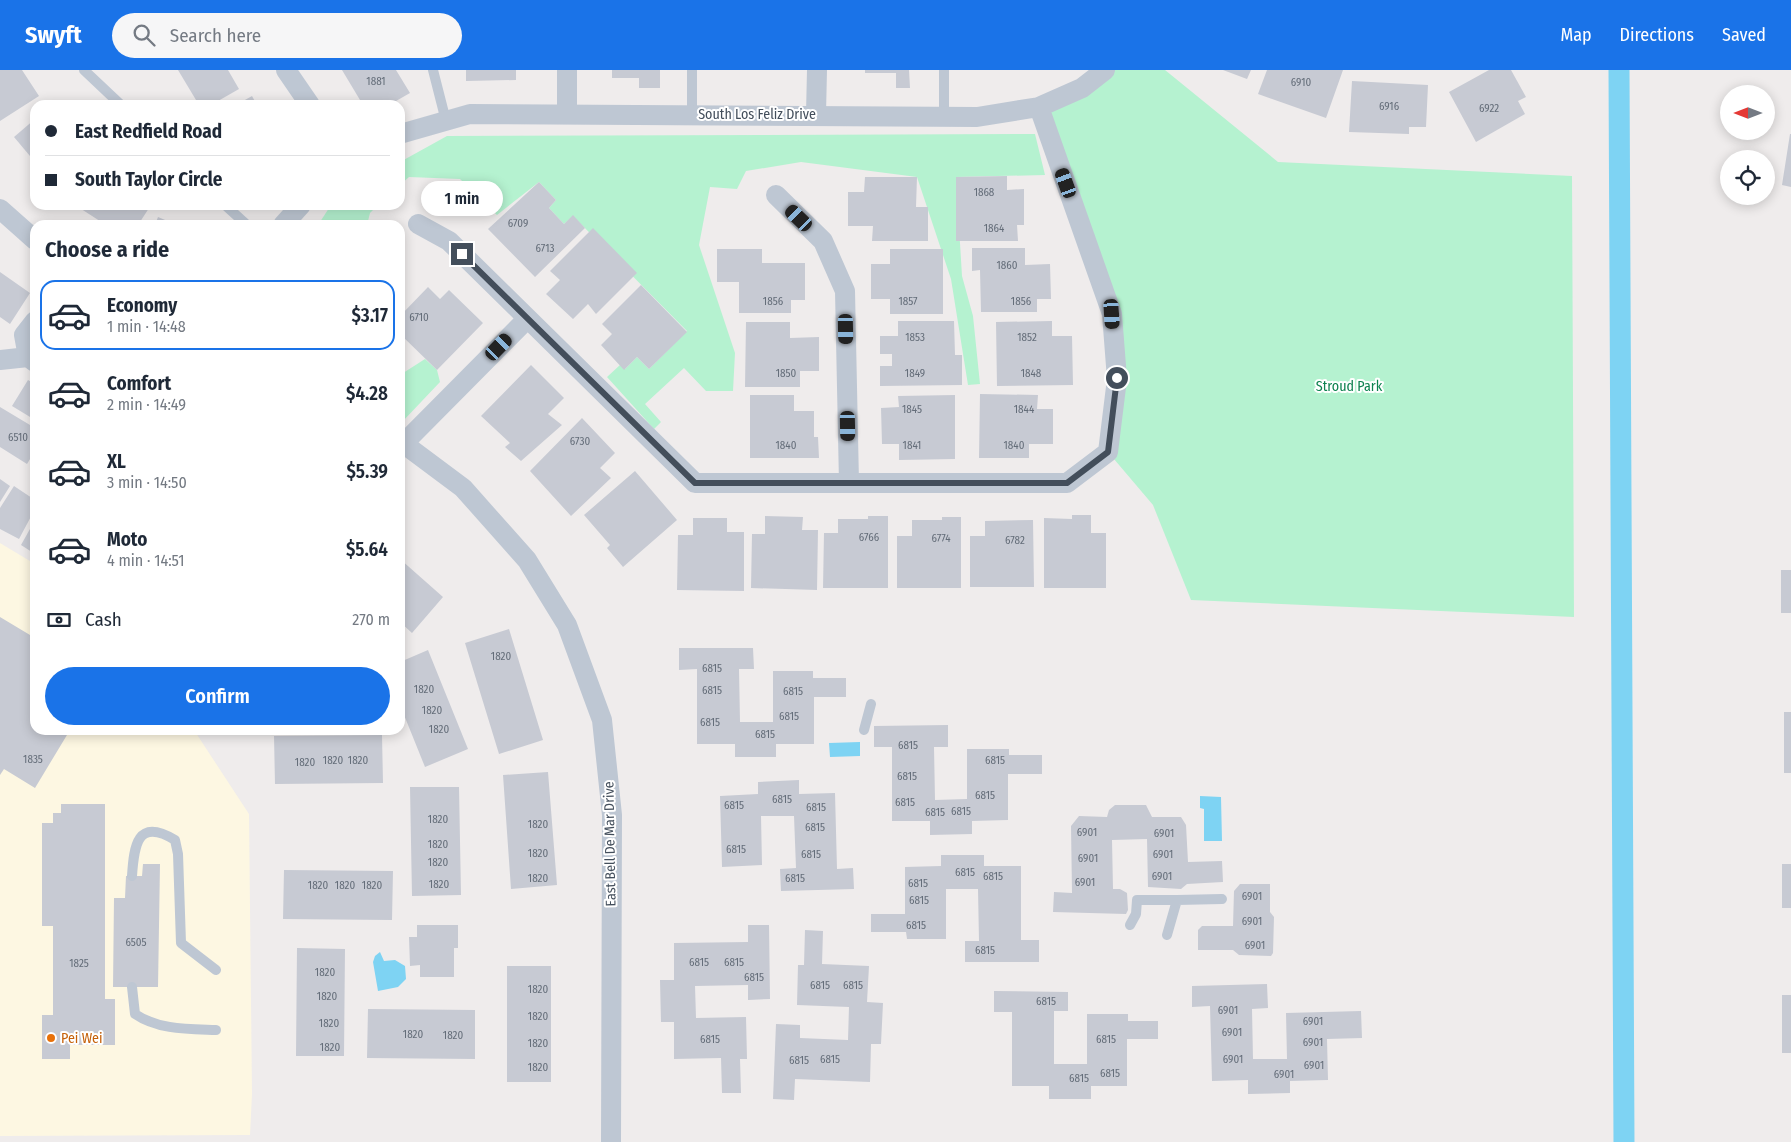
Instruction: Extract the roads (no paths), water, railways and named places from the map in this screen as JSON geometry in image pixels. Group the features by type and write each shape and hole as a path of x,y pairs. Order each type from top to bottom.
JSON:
{"street":[{"path":"286,70 307,100"},
{"path":"567,70 567,114"},
{"path":"816,70 816,114"},
{"name":"South Los Feliz Drive","path":"405,132 470,114 816,114 977,117 1039,107 1082,88 1105,70"},
{"path":"418,224 449,241 695,483 1067,483 1108,452 1117,378 1112,314 1039,107"},
{"path":"776,195 823,241 844,291 849,483"},
{"path":"0,209 30,236"},
{"path":"288,220 296,210"},
{"path":"405,439 527,319"},
{"path":"30,328 24,335 30,350"},
{"path":"0,360 30,358"},
{"name":"East Bell De Mar Drive","path":"405,444 463,488 527,560 567,625 602,720 612,814 611,1142"}],"lane":[{"path":"84,70 116,100"},
{"path":"433,70 446,120"},
{"path":"692,70 692,114"},
{"path":"944,70 944,116"},
{"path":"230,210 242,220"},
{"path":"864,730 871,704"},
{"path":"132,876 134,846 142,836 154,831 174,840 178,854 180,943 216,970"},
{"path":"1130,925 1136,914 1137,900 1222,899"},
{"path":"1167,935 1177,900"},
{"path":"132,987 135,1014 144,1020 166,1026 216,1030"}],"water":[{"path":"860,742 860,756 830,757 829,743"},
{"path":"1200,796 1221,797 1222,841 1204,841 1204,809 1200,808"},
{"path":"380,952 384,961 395,960 405,966 406,979 398,987 378,991 373,962 375,956"}],"waterway":[{"path":"1619,70 1624,1142"}],"place":[{"name":"Pei Wei","path":"51,1038"}],"park label":[{"name":"Stroud Park","path":"1349,386"}]}
